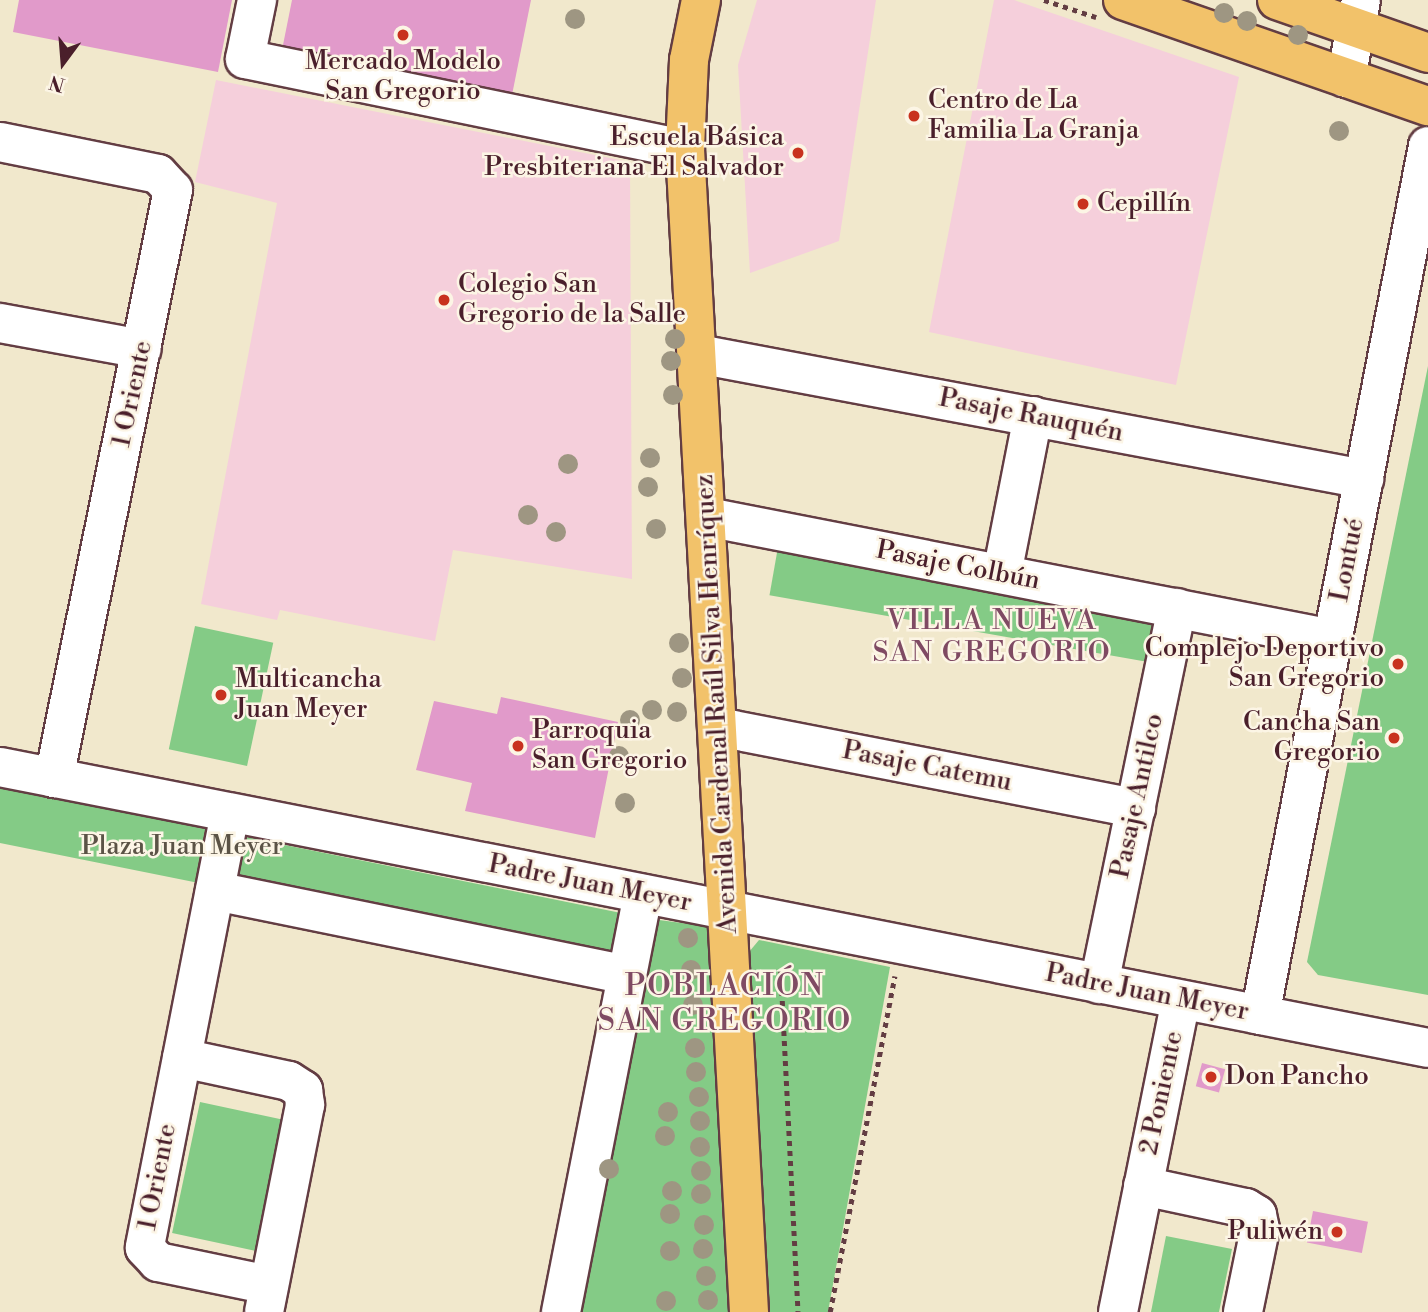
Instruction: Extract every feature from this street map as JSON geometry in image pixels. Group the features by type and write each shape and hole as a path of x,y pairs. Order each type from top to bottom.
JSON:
{"main road":[{"name":"Avenida Cardenal Raúl Silva Henríquez","path":"671,0 685,96 685,149 749,1312"},
{"name":"Avenida Cardenal Raúl Silva Henríquez","path":"685,96 701,0"},
{"path":"1123,0 1428,106"},
{"path":"1277,0 1358,14 1428,53"}],"street":[{"path":"257,0 245,59 685,149"},
{"path":"1346,78 1358,14"},
{"name":"1 Oriente","path":"0,142 158,174 170,183 173,198 54,778"},
{"name":"Lontué","path":"1260,1015 1428,146"},
{"path":"0,323 142,349"},
{"name":"Pasaje Rauquén","path":"698,354 1363,479"},
{"path":"1002,574 1033,416"},
{"name":"Pasaje Colbún","path":"707,517 1333,639"},
{"name":"Pasaje Antilco","path":"1099,984 1177,608"},
{"name":"Pasaje Catemu","path":"718,727 1136,808"},
{"name":"Padre Juan Meyer","path":"0,768 1428,1048"},
{"name":"1 Oriente","path":"182,1058 289,1081 303,1090 305,1105 266,1298 158,1262 148,1255 146,1241 230,813"},
{"path":"215,891 627,975"},
{"path":"561,1312 643,894"},
{"name":"2 Poniente","path":"1118,1312 1181,1000"},
{"name":"2 Poniente","path":"1143,1186 1246,1208 1257,1215 1260,1229 1243,1312"}],"path":[{"path":"830,1312 901,945"},
{"path":"781,971 797,1312"}],"shaded area":[{"name":"Escuela Básica Presbiteriana El Salvador","path":"757,0 876,0 839,241 750,273 738,65"},
{"name":"Cepillín","path":"994,0 1014,0 1239,77 1176,385 929,332"},
{"name":"Colegio San Gregorio de la Salle","path":"216,80 630,162 632,579 453,550 435,641 280,610 277,620 201,604 277,203 195,182"}],"green space":[{"name":"Cancha San Gregorio","path":"1428,366 1428,995 1318,975 1307,962"},
{"path":"778,547 1155,614 1147,662 769,595"},
{"name":"Multicancha Juan Meyer","path":"195,626 273,643 247,766 169,749"},
{"name":"Plaza Juan Meyer","path":"0,781 207,818 211,830 621,913 611,966 0,843"},
{"path":"644,918 712,927 730,1312 568,1312"},
{"path":"759,940 890,967 828,1312 767,1312 744,958"},
{"path":"200,1102 288,1121 260,1252 172,1233"},
{"path":"1166,1236 1232,1249 1219,1312 1151,1312"}],"building":[{"path":"19,0 232,0 218,72 13,32"},
{"name":"Mercado Modelo San Gregorio","path":"292,0 531,0 511,100 281,55"},
{"name":"Parroquia San Gregorio","path":"501,697 618,722 595,838 465,811 472,783 416,770 434,701 497,714"},
{"name":"Don Pancho","path":"1202,1063 1225,1069 1219,1092 1196,1086"},
{"name":"Puliwén","path":"1313,1211 1368,1222 1362,1253 1307,1242"}],"place":[{"name":"Mercado Modelo San Gregorio","path":"403,35"},
{"name":"Centro de La Familia La Granja","path":"914,116"},
{"name":"Escuela Básica Presbiteriana El Salvador","path":"798,153"},
{"name":"Cepillín","path":"1083,204"},
{"name":"Colegio San Gregorio de la Salle","path":"444,300"},
{"name":"Complejo Deportivo San Gregorio","path":"1398,664"},
{"name":"Multicancha Juan Meyer","path":"221,695"},
{"name":"Cancha San Gregorio","path":"1394,738"},
{"name":"Parroquia San Gregorio","path":"518,746"},
{"name":"Don Pancho","path":"1211,1077"},
{"name":"Puliwén","path":"1337,1232"}],"district":[{"name":"VILLA NUEVA SAN GREGORIO","path":"992,637"},
{"name":"POBLACIÓN SAN GREGORIO","path":"725,1003"}]}
